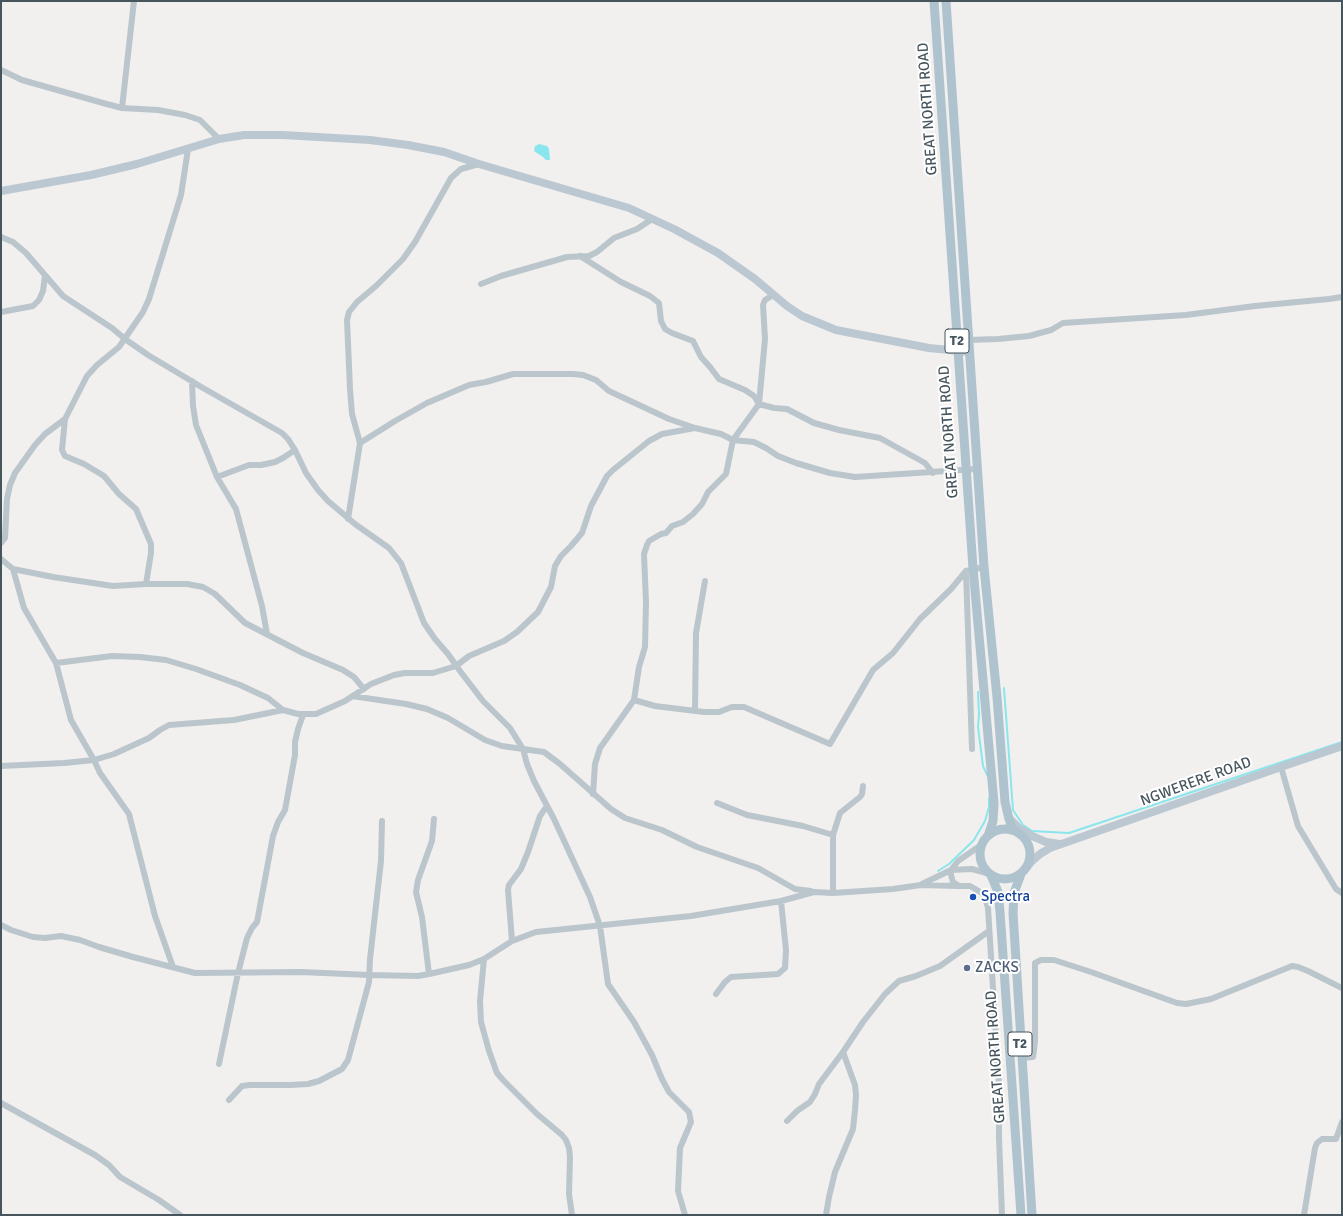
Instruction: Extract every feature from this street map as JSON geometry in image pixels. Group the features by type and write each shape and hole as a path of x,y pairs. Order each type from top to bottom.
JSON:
{"main road":[{"name":"GREAT NORTH ROAD","path":"934,1 966,470 970,570 994,803 993,821 986,839"},
{"name":"GREAT NORTH ROAD","path":"946,1 984,567 997,697 1005,802 1008,817 1015,831"},
{"path":"1000,830 1015,831 1025,840 1030,851 1029,859 1023,872 1011,879 1006,880 996,878 991,874 984,867 982,862 981,852 986,839 1000,830"},
{"name":"GREAT NORTH ROAD","path":"1023,872 1014,893 1012,903 1032,1215"},
{"name":"GREAT NORTH ROAD","path":"991,874 998,892 1000,912 1021,1215"}],"street":[{"path":"122,108 134,1"},
{"path":"1,70 22,80 122,108 158,110 186,115 200,120 219,139"},
{"path":"1,191 91,175 137,164 219,139 244,135 283,135 370,140 408,145 444,152 479,164 630,208 718,253 755,279 773,295 802,316 836,330 929,348 969,352"},
{"path":"146,584 151,544 136,509 119,494 104,476 84,464 65,456 62,450 65,419 86,376 126,339 143,312 149,299 181,194 188,149"},
{"path":"348,518 360,443 352,414 347,320 349,312 357,302 376,286 403,259 415,242 450,178 461,169 479,164"},
{"path":"482,284 501,276 567,257 589,256 597,252 614,238 637,228 652,219"},
{"path":"1,237 13,242 26,253 63,296 112,328 148,355 282,433 295,450 306,473 328,501 348,518 389,548 401,563 424,623 483,701 510,728 523,749 527,764 546,806 590,897 600,926 608,984 642,1036 669,1092 689,1112 691,1122 680,1148 678,1190 685,1215"},
{"path":"580,256 621,282 650,296 659,303 661,321 665,329 693,342 701,357 719,379 745,390 754,396 759,404 774,408 787,409 814,423 838,430 880,438 924,463 933,473"},
{"path":"1,312 33,306 39,300 43,291 45,276"},
{"path":"593,794 595,764 600,748 634,700 639,667 645,647 646,602 644,554 647,545 649,541 661,534 666,533 672,526 683,522 693,514 702,504 708,492 726,474 733,440 759,404 765,339 763,305 765,300 773,295"},
{"path":"968,340 1029,336 1051,330 1063,323 1186,315 1255,306 1329,299 1342,296"},
{"path":"360,443 427,403 469,385 486,382 513,374 583,376 596,380 609,391 669,420 720,434 733,440 754,442 790,461 830,473 855,477 977,469"},
{"path":"192,381 193,406 196,425 217,477 236,509 262,606 267,634"},
{"path":"1,542 5,538 7,499 15,473 35,445 45,434 65,419"},
{"path":"56,663 112,656 166,660 240,685 268,698 283,710 303,715 316,714 345,701 371,684 394,676 405,673 434,673 456,666 469,656 504,641 517,632 538,612 551,587 555,566 561,556 572,546 582,533 591,506 613,470 649,441 662,434 694,428"},
{"path":"217,477 249,465 261,465 275,462 295,450"},
{"path":"1,559 13,569 113,586 187,584 203,587 216,594 245,623 302,653 343,670 354,677 364,689"},
{"path":"634,700 654,706 704,712 719,712 732,707 744,707 830,744 873,670 893,653 920,619 970,570 984,567"},
{"path":"13,569 24,608 56,663 71,720 100,773 129,814 155,916 173,967"},
{"path":"970,570 972,750"},
{"path":"695,710 696,632 705,581"},
{"path":"352,696 406,704 427,709 448,718 485,740 502,746 544,752 560,764 611,809 625,818 662,830 697,847 758,868 795,889 833,894 920,884 970,886 982,893 988,908 994,984 998,1062 1002,1215"},
{"path":"1,766 94,760 114,754 149,738 169,725 234,720 283,710"},
{"path":"219,1064 247,938 257,922 273,836 278,822 285,810 295,755 295,742 303,715"},
{"name":"NGWERERE ROAD","path":"1023,872 1040,854 1050,848 1342,746"},
{"path":"1281,767 1298,826 1336,888 1342,893"},
{"path":"833,894 833,835 840,813 860,797 863,786"},
{"path":"717,803 747,815 803,826 833,835"},
{"path":"512,941 508,890 509,885 521,869 540,816 546,806"},
{"path":"1008,817 1019,828 1032,836"},
{"path":"429,974 422,917 416,892 418,880 432,841 434,819"},
{"path":"229,1100 242,1086 308,1084 319,1081 342,1069 348,1060 369,982 370,959 381,861 382,821"},
{"path":"1015,831 1046,842 1061,844"},
{"path":"959,886 953,882 951,870 958,861 986,839"},
{"path":"920,884 951,870 972,869 991,874"},
{"path":"1,926 33,937 45,938 61,936 80,940 99,947 194,973 301,972 418,976 469,965 484,959 512,941 536,932 691,916 781,901 814,892"},
{"path":"716,994 731,977 778,974 785,968 786,950 781,901"},
{"path":"786,1121 810,1102 820,1084 863,1022 885,994 899,981 930,971 940,966 989,931"},
{"path":"484,959 480,1001 480,1022 489,1051 498,1073 503,1080 566,1140 569,1152 569,1194 572,1215"},
{"path":"1021,1058 1033,1057 1035,1042 1035,962 1041,960 1054,960 1061,962 1178,1004 1211,1000 1292,966 1298,966 1342,988"},
{"path":"826,1215 835,1172 853,1129 855,1110 855,1085 843,1052"},
{"path":"1,1103 94,1155 109,1165 120,1177 159,1200 180,1215"},
{"path":"1304,1215 1317,1143 1322,1139 1339,1139 1342,1122"}],"water":[{"path":"539,144 547,146 549,149 550,160 546,160 534,151 535,146"}],"waterway":[{"path":"1004,688 1013,810 1023,825 1032,831 1069,833 1342,742"},
{"path":"978,692 978,727 983,766 988,777"},
{"path":"938,871 949,864 974,840 985,821 989,807 989,798"}],"place":[{"name":"Spectra","path":"973,897"},
{"name":"ZACKS","path":"967,968"}]}
